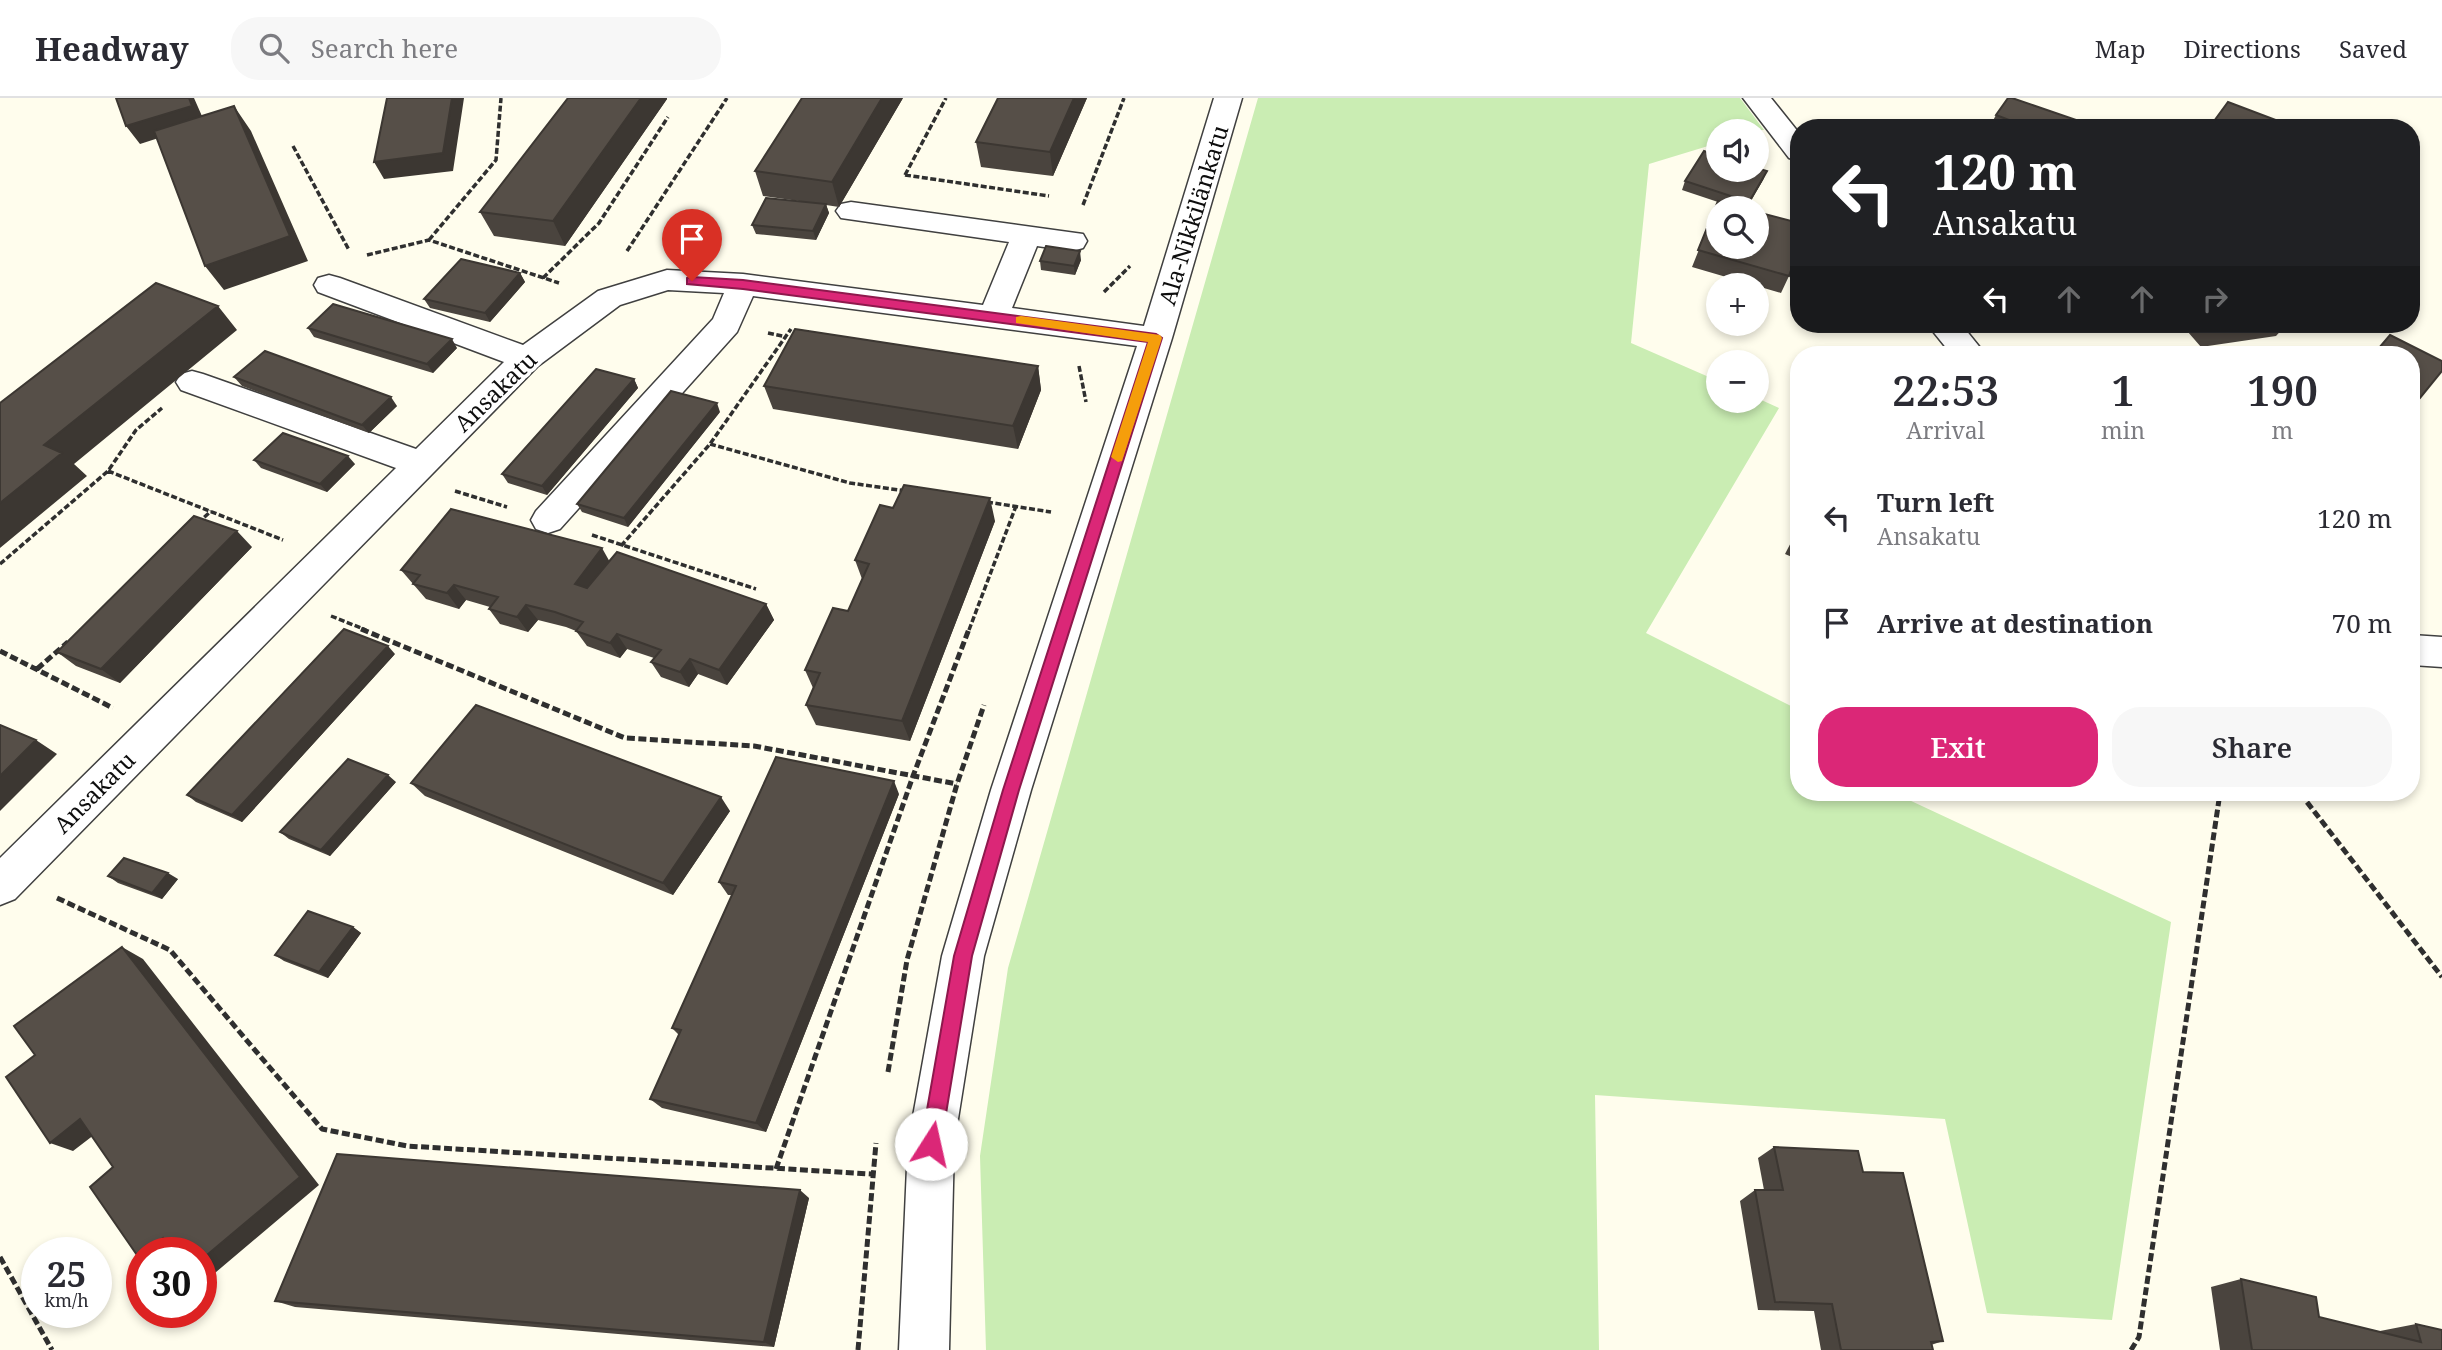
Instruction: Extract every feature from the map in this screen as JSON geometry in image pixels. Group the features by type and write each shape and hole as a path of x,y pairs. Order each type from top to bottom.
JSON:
{"street":[{"name":"Ala-Nikkilänkatu","path":"924,1350 931,1144 963,956 1011,790 1156,338 1228,98"},
{"path":"1757,98 1790,140"},
{"path":"851,211 1072,241"},
{"path":"993,317 1027,234"},
{"name":"Ansakatu","path":"5,881 527,358 609,298 667,280 743,284 1156,338"},
{"path":"548,520 726,324 743,284"},
{"path":"329,285 527,358"},
{"path":"192,382 420,465"},
{"path":"2420,651 2442,652"}],"path":[{"path":"429,240 496,160 501,98"},
{"path":"620,261 727,98"},
{"path":"884,216 946,98"},
{"path":"1072,241 1124,98"},
{"path":"543,278 599,223 668,117"},
{"path":"293,146 354,259"},
{"path":"905,175 1057,198"},
{"path":"1071,200 1085,202"},
{"path":"329,285 354,259 429,240 566,285"},
{"path":"621,546 709,444 786,337 810,293"},
{"path":"0,565 108,471 136,430 192,382"},
{"path":"709,444 850,483 919,493"},
{"path":"108,471 295,544"},
{"path":"975,500 1051,512"},
{"path":"776,1169 913,776 1016,506"},
{"path":"190,530 211,511"},
{"path":"287,598 625,738 754,746 957,784"},
{"path":"37,669 78,632"},
{"path":"0,651 121,712"},
{"path":"2131,1350 2139,1337 2219,801"},
{"path":"2306,801 2442,977"},
{"path":"5,881 170,950 322,1129 407,1146 871,1174"},
{"path":"0,1257 52,1350"}],"green space":[{"path":"1258,98 1740,98 1756,119 1706,119 1706,147 1649,164 1631,343 1706,376 1706,413 1769,413 1769,403 1779,408 1646,633 1790,705 1790,801 1911,801 2171,922 2112,1320 1987,1313 1945,1119 1595,1095 1599,1350 986,1350 980,1156 1008,968"}],"building":[{"path":"116,98 189,98 192,106 126,126"},
{"path":"387,98 452,98 443,153 374,162"},
{"path":"568,98 641,98 553,221 480,212"},
{"path":"802,98 882,98 832,182 755,171"},
{"path":"998,98 1074,98 1050,152 976,142"},
{"path":"2008,98 2012,98 2073,119 2006,119 1996,115"},
{"path":"2228,102 2273,119 2216,119"},
{"path":"234,106 290,236 205,266 154,131"},
{"path":"1704,151 1706,182 1761,182 1752,196 1731,196 1685,181"},
{"path":"766,198 826,204 813,231 752,225"},
{"path":"1769,215 1790,221 1789,276 1730,259 1769,259"},
{"path":"1706,230 1706,252 1698,250"},
{"path":"1046,246 1080,251 1074,266 1040,261"},
{"path":"461,259 520,273 485,313 424,299"},
{"path":"156,283 218,306 44,445 62,453 0,503 0,403"},
{"path":"333,304 452,339 427,364 308,328"},
{"path":"795,329 1038,366 1013,426 764,386"},
{"path":"2390,335 2412,346 2381,346"},
{"path":"2420,350 2442,361 2442,371 2420,398"},
{"path":"265,351 391,397 362,425 234,377"},
{"path":"596,369 634,379 542,486 502,474"},
{"path":"671,391 717,403 624,518 577,504"},
{"path":"283,433 348,456 320,484 254,460"},
{"path":"904,485 990,498 902,721 806,705 820,673 805,670 833,608 848,611 869,564 855,560 880,505 893,508"},
{"path":"451,509 602,548 575,584 587,588 617,552 766,604 719,670 690,659 680,672 651,662 661,650 617,634 610,643 576,631 583,622 555,612 526,605 517,617 489,609 498,597 454,585 447,593 413,584 420,575 401,570"},
{"path":"194,516 237,531 101,669 57,652"},
{"path":"344,629 388,646 232,815 187,795"},
{"path":"476,705 721,797 663,883 411,783"},
{"path":"0,725 36,740 0,776"},
{"path":"776,757 894,781 756,1123 650,1099 681,1030 672,1028 736,886 719,882"},
{"path":"348,759 388,775 321,850 280,832"},
{"path":"124,858 168,873 152,893 108,876"},
{"path":"308,911 353,927 319,972 275,955"},
{"path":"122,947 300,1177 217,1247 217,1237 126,1237 126,1239 90,1187 113,1167 80,1119 50,1143 6,1077 35,1055 14,1026"},
{"path":"1774,1147 1858,1151 1863,1172 1903,1173 1943,1341 1931,1342 1933,1350 1841,1350 1832,1304 1775,1302 1755,1190 1783,1190"},
{"path":"337,1154 800,1190 764,1342 275,1301"},
{"path":"2241,1279 2316,1297 2319,1317 2421,1342 2416,1324 2442,1330 2442,1350 2252,1350"}],"slow traffic":[{"path":"1021,320 1156,338 1118,457"}],"route":[{"path":"692,281 743,284 1156,338 1011,790 963,956 931,1144"}]}
